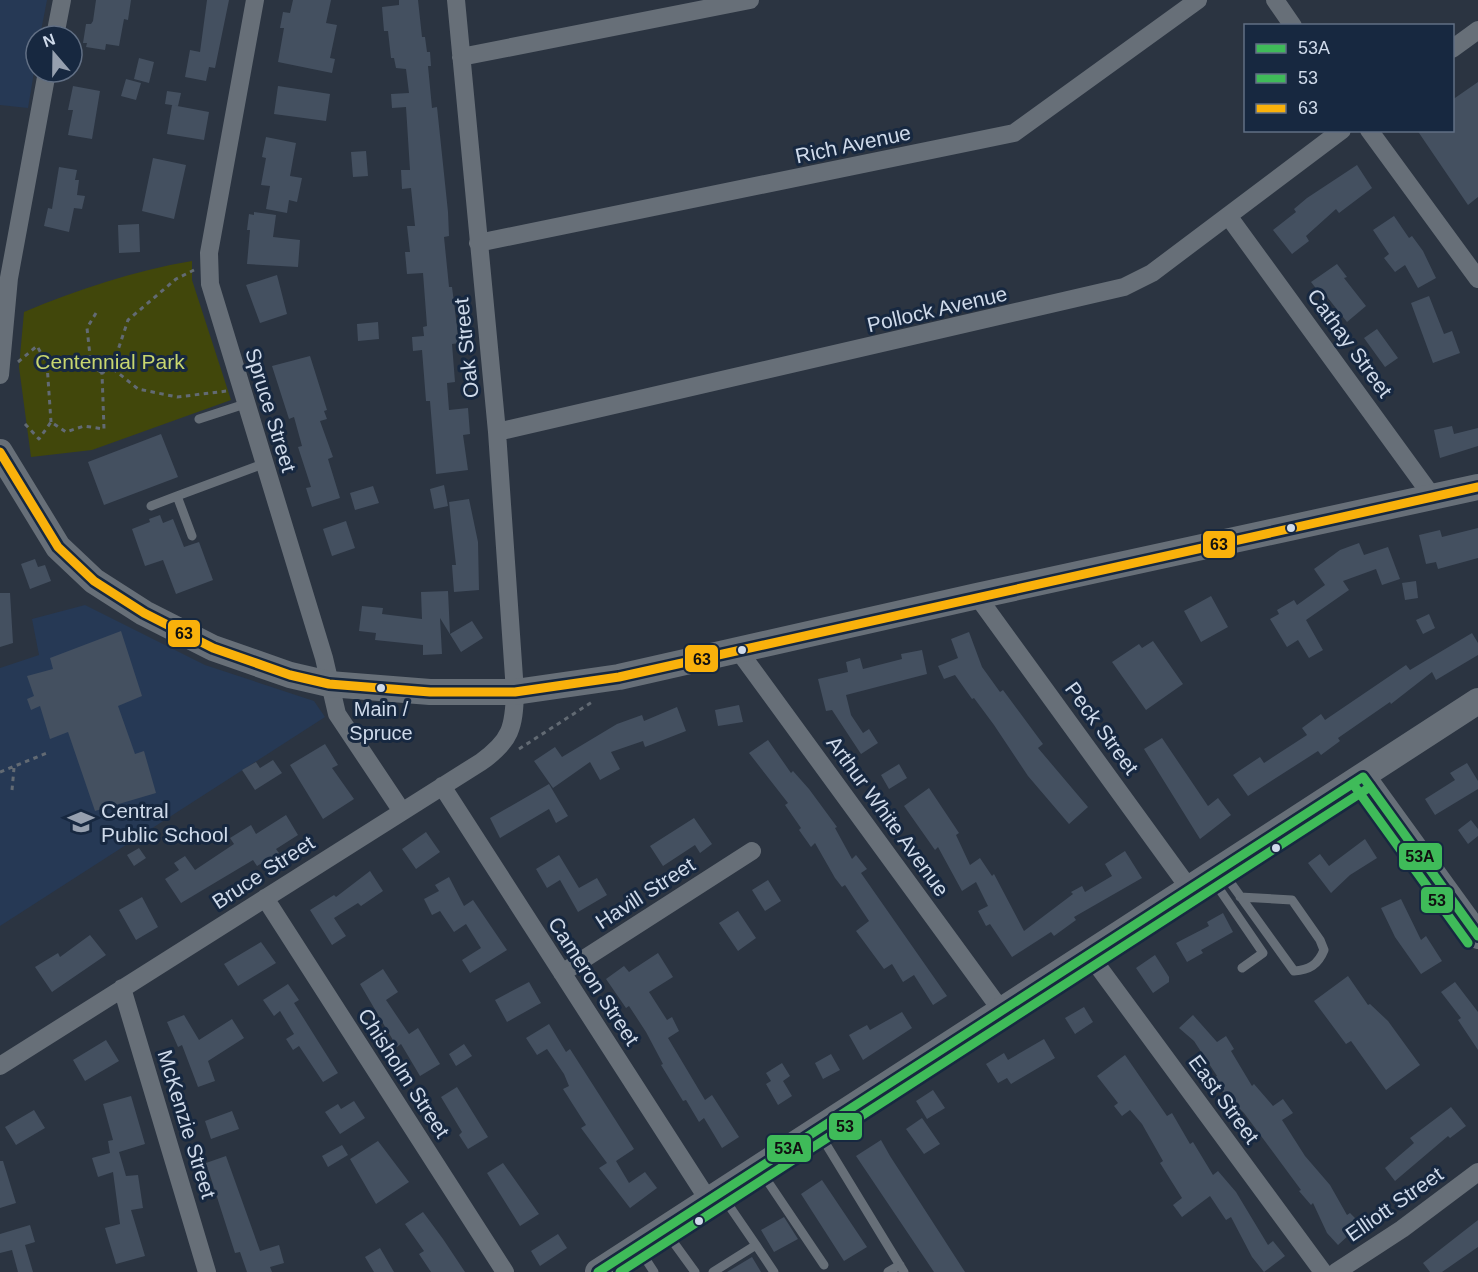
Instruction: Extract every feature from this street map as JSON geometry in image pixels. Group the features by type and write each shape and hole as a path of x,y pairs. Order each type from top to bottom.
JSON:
{"main road":[{"path":"0,452 47,532 64,553 94,581 144,614 213,648 290,675 330,684 413,692 515,692 619,677 1478,487"},
{"path":"598,1272 1478,701"},
{"path":"1363,777 1478,936"}],"street":[{"path":"57,24 62,0"},
{"name":"Spruce Street","path":"255,0 208,268 213,296 330,684 337,714 401,810"},
{"name":"Oak Street","path":"456,0 497,432 515,692"},
{"path":"461,57 750,0"},
{"name":"Rich Avenue","path":"478,243 1014,133 1198,0"},
{"path":"1275,0 1292,24"},
{"path":"1454,48 1478,30"},
{"path":"0,375 9,278 45,84"},
{"name":"Pollock Avenue","path":"497,432 1124,287 1152,273 1339,132"},
{"path":"1371,132 1478,279"},
{"name":"Cathay Street","path":"1229,216 1432,496"},
{"name":"Peck Street","path":"977,596 1206,877"},
{"name":"Arthur White Avenue","path":"738,650 1001,1010"},
{"name":"Bruce Street","path":"0,1066 502,746 514,717 515,692"},
{"name":"Cameron Street","path":"442,786 562,973 715,1197"},
{"name":"Havill Street","path":"562,973 753,851"},
{"name":"Chisholm Street","path":"265,898 505,1272"},
{"name":"East Street","path":"1089,954 1323,1272"},
{"name":"McKenzie Street","path":"122,988 207,1272"},
{"name":"Elliott Street","path":"1336,1272 1402,1229 1478,1172"}],"lane":[{"path":"199,419 245,404"},
{"path":"151,506 263,464"},
{"path":"177,496 192,536"},
{"path":"1206,877 1240,897 1294,971 1308,970 1320,960 1324,950 1320,940 1292,900 1240,897"},
{"path":"1206,877 1263,954 1242,968"},
{"path":"817,1129 902,1268 888,1272"},
{"path":"758,1168 824,1265"},
{"path":"715,1197 756,1245 774,1272"},
{"path":"664,1230 695,1272"},
{"path":"713,1272 756,1245"},
{"path":"638,1247 654,1272"}],"path":[{"path":"102,373 112,368 128,320 176,279 194,270"},
{"path":"96,313 87,328 91,365 102,373"},
{"path":"18,362 38,346 47,364 51,422 39,439 25,424"},
{"path":"47,364 62,358 80,369 91,365"},
{"path":"112,368 138,388 148,391 177,396 227,391"},
{"path":"51,422 66,432 84,426 104,429 102,373"},
{"path":"516,752 597,698"},
{"path":"0,772 47,753"},
{"path":"12,790 14,768"}],"shaded area":[{"path":"0,0 47,0 42,24 24,24 24,84 32,84 28,108 0,105"},
{"name":"Central Public School","path":"85,605 205,665 314,701 325,717 0,926 0,668 39,655 32,619"}],"green space":[{"name":"Centennial Park","path":"192,261 192,280 231,400 92,450 31,457 19,367 24,312 106,282"}],"building":[{"path":"96,0 131,0 128,20 124,19 119,46 106,44 105,50 86,47 84,37 86,24 91,24"},
{"path":"207,0 229,0 215,68 209,67 206,81 185,77 190,50 200,52"},
{"path":"293,0 331,0 326,23 337,25 330,58 335,59 332,73 278,62 284,28 280,28 283,12 290,13"},
{"path":"399,0 418,0 422,37 425,37 427,52 430,52 431,66 428,66 432,108 437,107 448,212 449,236 444,237 449,287 452,287 459,343 452,344 455,382 447,383 449,410 468,408 470,434 463,435 468,470 436,474 430,401 426,401 422,350 413,351 412,337 424,336 423,327 427,326 423,273 407,274 405,252 410,252 407,226 415,226 411,188 402,189 401,170 410,170 406,107 392,108 391,94 409,93 406,69 396,68 394,58 391,58 388,31 384,31 382,7 399,5"},
{"path":"139,58 154,62 149,83 134,79"},
{"path":"126,79 141,83 136,100 121,96"},
{"path":"1478,82 1478,197 1468,205 1418,132 1454,132 1454,99"},
{"path":"73,86 100,91 92,139 68,135 73,110 68,110"},
{"path":"278,86 330,94 326,121 274,114"},
{"path":"167,91 181,93 178,106 165,104"},
{"path":"172,105 209,112 204,140 167,134"},
{"path":"266,137 296,143 290,176 302,178 297,202 289,200 287,213 266,209 270,186 261,185 266,158 262,157"},
{"path":"366,151 368,176 353,177 351,152"},
{"path":"153,158 186,165 174,219 142,211"},
{"path":"1357,165 1372,188 1339,213 1336,209 1306,236 1309,241 1292,254 1273,230 1296,212 1294,209 1307,198"},
{"path":"59,167 77,170 75,180 79,180 77,195 85,196 82,209 74,208 69,232 44,226 48,208 52,209"},
{"path":"254,212 276,215 273,237 300,240 298,267 247,264 249,214 254,215"},
{"path":"1394,216 1409,238 1412,236 1423,251 1436,278 1418,288 1405,265 1395,272 1384,258 1389,254 1373,230"},
{"path":"139,224 140,252 119,253 118,225"},
{"path":"1337,264 1347,277 1344,278 1366,306 1347,322 1324,293 1321,295 1311,282"},
{"path":"277,275 287,314 260,323 246,285"},
{"path":"1429,296 1444,334 1452,331 1460,353 1433,363 1411,303"},
{"path":"378,322 379,339 358,341 357,324"},
{"path":"1377,329 1398,358 1385,367 1364,338"},
{"path":"310,356 327,410 324,411 327,419 320,421 333,457 328,459 340,498 312,507 306,488 311,487 298,447 302,446 294,417 289,419 272,366"},
{"path":"1452,426 1454,434 1478,428 1478,446 1440,458 1434,430"},
{"path":"161,434 178,477 104,505 88,462"},
{"path":"444,485 448,506 434,509 430,489"},
{"path":"373,486 379,503 355,510 350,493"},
{"path":"469,499 478,542 479,590 454,592 452,565 456,565 449,502"},
{"path":"160,515 163,523 173,519 184,547 199,542 213,580 176,594 163,560 145,566 132,529"},
{"path":"346,521 355,548 332,556 323,529"},
{"path":"1478,528 1478,558 1438,569 1436,562 1426,564 1419,535 1440,530 1442,537"},
{"path":"1359,543 1364,555 1388,547 1400,579 1382,585 1376,569 1343,581 1349,590 1306,620 1323,650 1309,658 1298,640 1287,647 1270,619 1279,614 1277,610 1294,600 1297,605 1325,585 1314,569 1340,550"},
{"path":"35,559 38,567 45,565 51,581 30,589 21,564"},
{"path":"1416,581 1418,598 1405,600 1402,583"},
{"path":"448,591 450,634 472,621 483,638 461,652 440,618 442,654 423,655 423,645 375,640 376,633 359,631 362,606 383,608 382,614 422,619 421,592"},
{"path":"0,593 10,593 13,643 0,647"},
{"path":"1211,596 1228,627 1201,642 1184,611"},
{"path":"1429,614 1435,628 1423,634 1416,620"},
{"path":"121,631 142,696 118,706 135,754 144,751 156,793 95,811 68,732 50,739 40,706 31,710 27,699 34,696 27,676 53,669 50,658"},
{"path":"969,632 982,667 1000,692 1003,690 1043,744 1038,748 1088,807 1069,824 1028,776 994,725 955,675 944,679 938,666 958,658 951,639"},
{"path":"1472,633 1478,643 1478,655 1436,680 1432,672 1391,704 1390,702 1338,738 1340,741 1321,755 1318,751 1248,796 1233,775 1260,757 1264,763 1307,735 1302,728 1321,714 1325,720 1406,665 1410,670"},
{"path":"1153,641 1183,684 1146,710 1112,662 1139,644 1142,648"},
{"path":"922,650 927,674 846,695 851,715 863,733 869,729 878,743 861,754 832,710 826,711 818,679 848,672 846,662 860,658 863,669 902,659 901,654"},
{"path":"739,705 743,722 718,726 715,710"},
{"path":"677,707 686,731 645,747 643,741 611,752 620,769 600,780 590,762 553,788 534,761 555,747 562,757 617,724 642,715 644,721"},
{"path":"1162,738 1208,806 1218,798 1231,815 1200,839 1144,749"},
{"path":"768,740 791,773 793,771 809,789 837,827 835,828 852,859 856,855 867,869 861,873 947,996 933,1005 914,975 903,982 892,964 884,969 856,931 869,921 845,885 842,887 835,878 815,843 811,847 785,805 788,803 749,753"},
{"path":"325,744 338,765 332,768 354,799 323,819 290,765"},
{"path":"273,760 282,773 255,790 242,770 256,762 260,768"},
{"path":"1467,763 1478,781 1478,789 1435,815 1425,799 1455,780 1450,773"},
{"path":"899,764 907,778 889,789 881,775"},
{"path":"549,784 568,816 556,823 549,809 500,838 490,818"},
{"path":"929,788 959,833 956,835 970,865 980,858 992,876 994,874 1024,931 1073,894 1071,892 1082,886 1085,892 1112,876 1105,864 1125,851 1142,878 1074,917 1076,920 1054,936 1051,932 1012,957 990,924 986,926 978,911 988,906 976,882 962,891 938,847 935,850 904,806"},
{"path":"286,815 298,835 276,849 279,853 257,866 253,860 181,903 165,879 179,870 174,863 185,856 195,870 234,844 230,838 251,825 256,834"},
{"path":"694,818 712,844 700,853 695,845 663,866 650,846"},
{"path":"1471,820 1478,829 1478,836 1468,844 1458,830"},
{"path":"426,832 440,852 416,869 402,849"},
{"path":"1365,839 1377,858 1350,875 1331,893 1308,863 1320,854 1329,866"},
{"path":"139,848 146,858 134,866 127,855"},
{"path":"559,855 579,888 597,878 607,895 578,912 560,880 547,888 536,869"},
{"path":"370,871 383,891 361,906 358,903 334,918 346,936 332,945 310,910 334,895 336,897"},
{"path":"449,877 464,906 473,900 507,950 470,973 462,960 481,948 466,924 454,932 440,911 432,915 424,899 439,891 435,885"},
{"path":"768,880 781,901 765,911 752,890"},
{"path":"142,897 158,927 136,940 119,910"},
{"path":"1401,899 1421,940 1426,936 1442,961 1421,974 1395,937 1381,908"},
{"path":"738,911 756,938 738,951 719,923"},
{"path":"1223,913 1233,932 1201,950 1203,953 1187,962 1176,943 1209,926 1207,922"},
{"path":"90,935 106,955 52,992 35,967 58,953 60,957"},
{"path":"261,942 276,963 238,986 224,964"},
{"path":"658,953 673,977 649,992 667,1020 672,1017 679,1031 668,1038 705,1100 712,1095 739,1137 722,1148 704,1118 699,1122 686,1100 683,1101 661,1065 663,1064 646,1032 629,1006 626,1008 606,979 624,966 629,972"},
{"path":"1155,955 1169,977 1169,982 1153,993 1136,968"},
{"path":"383,969 398,992 386,1000 409,1034 418,1028 440,1064 420,1076 401,1044 397,1047 360,984"},
{"path":"1348,976 1368,1005 1370,1004 1388,1021 1420,1065 1386,1090 1351,1041 1346,1044 1314,1001"},
{"path":"529,982 541,1003 507,1022 495,1000"},
{"path":"1455,982 1478,1012 1478,1050 1458,1020 1461,1018 1441,992"},
{"path":"288,984 299,1000 294,1003 338,1073 323,1082 299,1046 293,1050 286,1039 294,1034 280,1011 274,1016 263,1000"},
{"path":"1084,1007 1093,1022 1075,1034 1065,1018"},
{"path":"902,1012 912,1028 863,1060 849,1035 867,1025 870,1030"},
{"path":"184,1015 199,1040 232,1019 244,1038 208,1061 215,1081 198,1087 182,1045 178,1047 167,1022"},
{"path":"1193,1015 1217,1042 1226,1036 1234,1049 1231,1051 1252,1086 1254,1084 1273,1106 1283,1099 1293,1113 1282,1120 1305,1156 1330,1185 1347,1215 1350,1213 1361,1224 1338,1245 1327,1233 1313,1203 1311,1205 1299,1191 1301,1190 1244,1113 1221,1090 1214,1078 1217,1076 1194,1041 1179,1028"},
{"path":"549,1024 566,1052 570,1049 634,1149 616,1161 629,1183 645,1172 657,1188 630,1208 599,1168 607,1163 581,1128 586,1125 563,1089 569,1086 564,1074 547,1049 537,1055 526,1038"},
{"path":"1044,1039 1055,1058 1011,1084 1007,1078 998,1083 986,1064 1004,1053 1008,1060"},
{"path":"106,1040 119,1061 85,1081 73,1060"},
{"path":"464,1044 472,1056 456,1066 449,1054"},
{"path":"831,1054 840,1070 823,1079 815,1063"},
{"path":"1125,1055 1167,1116 1172,1113 1190,1144 1193,1142 1213,1175 1218,1171 1236,1192 1268,1245 1273,1241 1285,1256 1264,1272 1252,1257 1231,1217 1226,1220 1210,1196 1182,1217 1173,1205 1182,1198 1160,1163 1163,1161 1142,1124 1130,1110 1122,1116 1114,1106 1118,1103 1097,1076"},
{"path":"782,1063 790,1076 783,1081 792,1096 778,1105 766,1084 771,1081 766,1073"},
{"path":"457,1087 488,1137 468,1149 459,1135 462,1132 441,1097"},
{"path":"933,1090 945,1108 927,1119 916,1101"},
{"path":"131,1096 145,1144 119,1152 126,1176 138,1175 143,1208 131,1210 145,1256 116,1264 105,1228 120,1224 113,1172 98,1177 92,1158 110,1153 108,1141 113,1140 103,1104"},
{"path":"354,1101 365,1118 340,1134 325,1112 338,1104 341,1109"},
{"path":"1451,1107 1466,1126 1450,1138 1448,1136 1395,1181 1385,1168 1414,1143 1410,1138"},
{"path":"34,1110 45,1128 16,1145 5,1127"},
{"path":"232,1111 239,1129 211,1139 205,1121"},
{"path":"922,1118 940,1144 924,1154 906,1129"},
{"path":"881,1140 965,1272 934,1272 856,1156"},
{"path":"378,1141 409,1182 376,1204 350,1159"},
{"path":"342,1145 348,1155 328,1167 322,1156"},
{"path":"226,1156 260,1251 279,1245 284,1263 270,1267 272,1272 247,1272 240,1252 235,1253 206,1163"},
{"path":"0,1161 3,1161 16,1203 0,1208"},
{"path":"503,1163 539,1214 520,1226 487,1173"},
{"path":"822,1180 867,1247 844,1261 801,1194"},
{"path":"423,1212 465,1272 431,1272 419,1254 424,1251 405,1224"},
{"path":"784,1217 798,1239 774,1252 761,1230"},
{"path":"1478,1220 1478,1247 1442,1272 1430,1272 1423,1263"},
{"path":"30,1225 35,1242 25,1245 33,1272 18,1272 12,1250 0,1253 0,1234"},
{"path":"558,1234 567,1248 540,1266 531,1251"},
{"path":"380,1248 394,1272 374,1272 365,1257"},
{"path":"752,1257 761,1272 727,1272"}],"transit line":[{"name":"63","path":"0,452 58,547 94,581 144,613 213,648 290,675 329,684 430,692 515,692 619,677 1478,487"},
{"name":"53A","path":"1363,777 1478,936"},
{"name":"53A","path":"598,1272 1363,777"},
{"name":"53","path":"1353,784 1468,943"},
{"name":"53","path":"620,1272 1370,787"}],"place":[{"name":"Main / Spruce","path":"381,688"},
{"name":"Central Public School","path":"81,822"}]}
